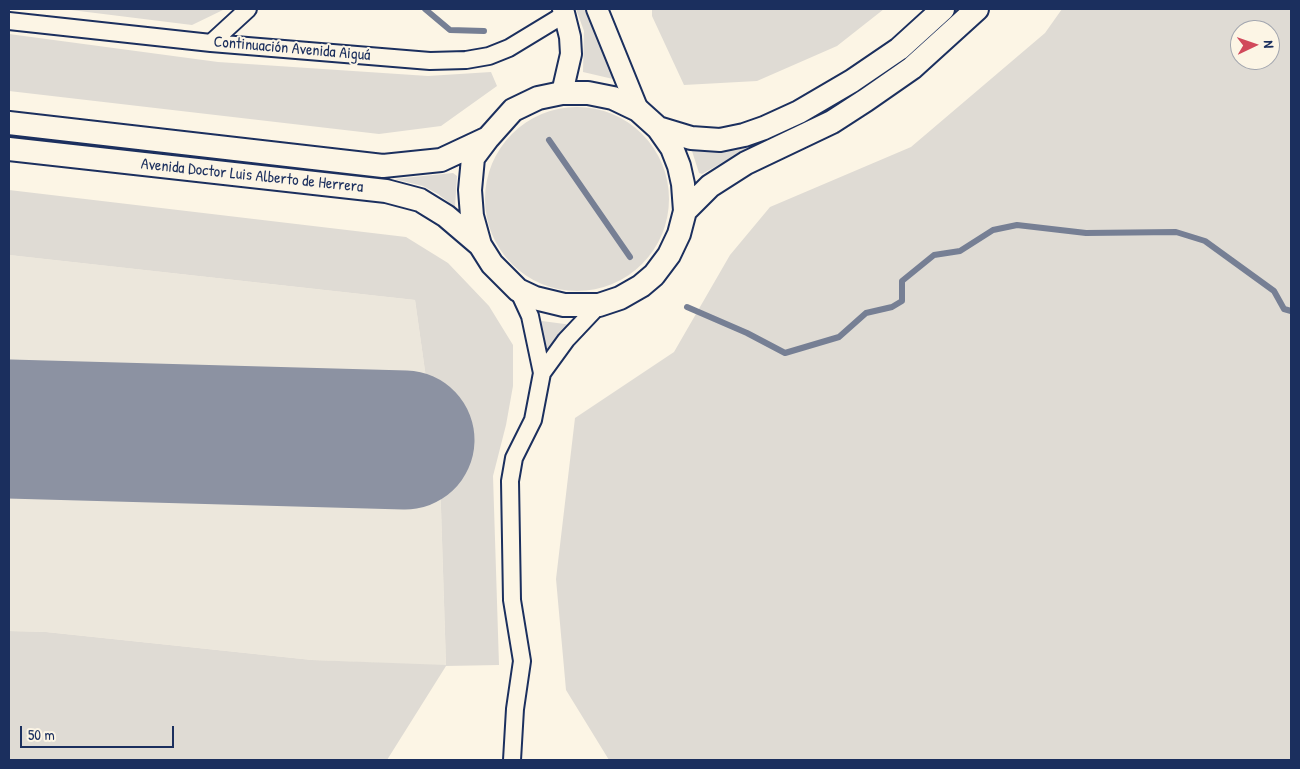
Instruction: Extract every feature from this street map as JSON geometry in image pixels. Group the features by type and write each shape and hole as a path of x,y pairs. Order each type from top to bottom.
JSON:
{"main road":[{"path":"658,128 691,138 720,140 764,128 798,112 852,81 899,49 943,9"},
{"path":"685,211 710,186 746,163 832,122 866,100 912,68 977,9"},
{"path":"562,93 588,93 612,98 638,110 658,128 672,148 680,166 684,184 685,211 679,234 669,255 654,275 620,298 599,305 564,305 535,298 518,290 492,264 480,245 472,216 470,190 473,158 512,110 538,98 562,93"},
{"name":"Avenida Doctor Luis Alberto de Herrera","path":"9,123 383,166 441,160 488,138"},
{"name":"Avenida Doctor Luis Alberto de Herrera","path":"9,149 386,191 420,200 446,216 480,245"}],"street":[{"path":"211,43 248,9"},
{"path":"597,9 638,110"},
{"path":"562,93 570,54 564,11"},
{"name":"Continuación Avenida Aiguá","path":"9,21 211,43 430,61 466,60 509,48 564,11"},
{"path":"512,760 515,709 522,661 512,600 510,481 514,458 533,420 542,373 530,316 518,290"},
{"path":"542,373 566,340 599,305"}],"shaded area":[{"path":"63,9 225,9 192,25"},
{"path":"576,9 586,9 613,79 583,72 584,31"},
{"path":"652,9 884,9 837,46 757,81 684,85 652,16"},
{"path":"1062,9 1291,9 1291,760 609,760 566,690 556,579 575,418 674,352 730,255 770,207 911,147 1045,33"},
{"path":"9,34 218,62 428,76 491,72 497,86 441,126 379,134 9,91"},
{"path":"577,107 595,109 612,114 642,134 662,164 667,181 669,199 667,217 662,234 642,264 612,284 595,289 577,291 559,289 542,284 512,264 492,234 487,217 485,199 487,181 492,164 512,134 542,114 559,109"},
{"path":"750,147 702,174 699,173 692,151 727,151"},
{"path":"453,173 457,176 455,207 438,194 423,186 394,179"},
{"path":"9,190 406,237 448,263 489,306 513,345 513,386 506,425 493,476 499,665 446,666 387,760 9,760 9,631 46,632 312,660 446,665 440,477 415,300 9,255"},
{"path":"9,255 415,300 440,477 446,666 312,660 46,632 9,631"},
{"path":"542,321 572,325 546,354 540,323"}],"waterway":[{"path":"425,9 450,30 484,31"},
{"path":"549,140 630,257"},
{"path":"687,307 747,333 785,353 839,337 866,313 892,307 902,301 902,281 934,255 960,251 993,230 1017,225 1086,233 1176,232 1205,241 1274,291 1284,309 1291,311"}],"runway":[{"path":"9,429 405,440"}]}
